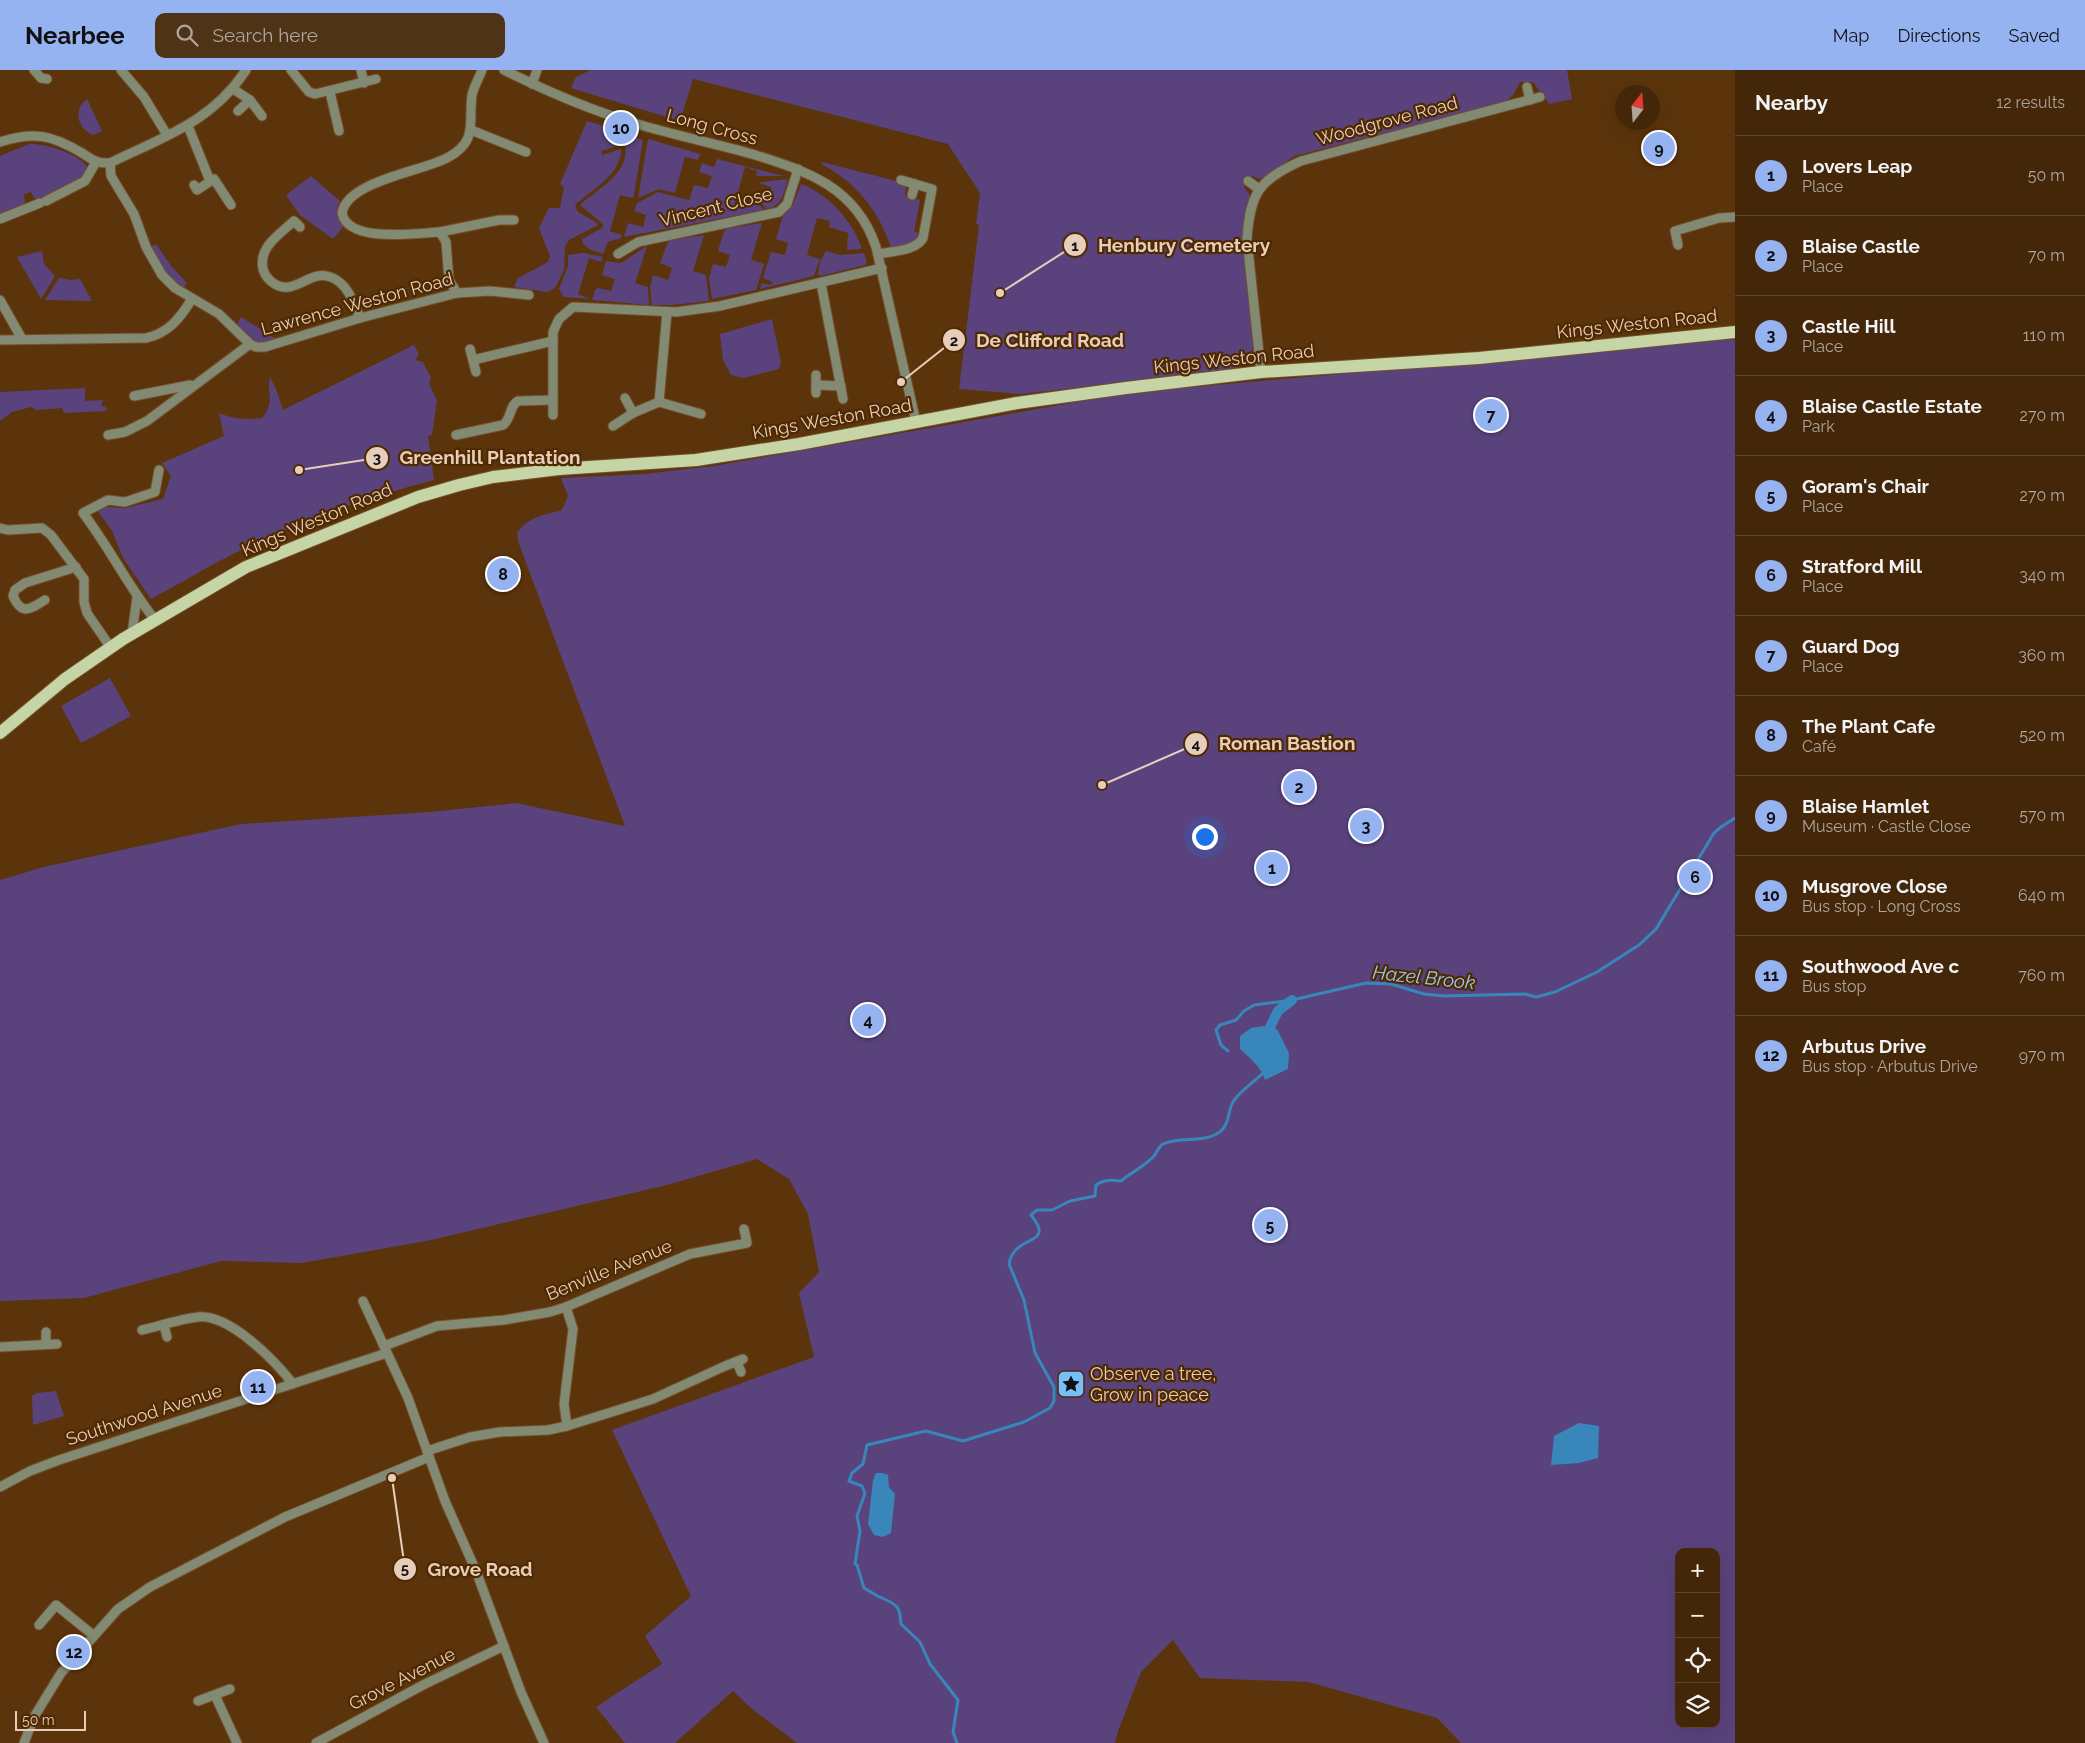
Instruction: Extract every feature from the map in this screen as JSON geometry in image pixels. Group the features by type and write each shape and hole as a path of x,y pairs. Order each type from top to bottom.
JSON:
{"main road":[{"name":"Kings Weston Road","path":"0,733 65,679 132,634 246,567 418,497 493,477 560,469 696,460 799,444 1034,400 1261,372 1479,358 1735,332"}],"street":[{"path":"34,70 40,78 47,79"},
{"path":"121,70 144,97 167,135"},
{"path":"0,142 27,135 48,137 63,142 96,162 102,164 110,163 188,126 217,105 246,70"},
{"path":"291,70 311,93 318,94 376,79"},
{"path":"361,70 364,83"},
{"path":"482,70 472,96 471,130 465,144 448,158 365,189 346,203 343,209 343,217 349,224 364,232 388,235 440,232 503,220 514,220"},
{"name":"Long Cross","path":"504,70 570,102 618,118 705,141 798,169 827,183 846,198 867,224 879,254 916,422"},
{"path":"532,84 537,70"},
{"path":"1527,87 1530,100"},
{"path":"233,88 250,100 262,116"},
{"path":"330,92 339,131"},
{"name":"Woodgrove Road","path":"1258,189 1287,167 1301,161 1540,97"},
{"path":"238,111 250,100"},
{"path":"188,126 210,181"},
{"path":"471,130 523,148"},
{"path":"0,218 85,180 96,162"},
{"name":"Lawrence Weston Road","path":"110,163 111,176 134,214 156,265 168,282 192,299 219,314 250,344 256,347 265,347 360,318 457,293 490,291 529,295"},
{"name":"Vincent Close","path":"618,254 638,242 779,212 788,200 798,169"},
{"path":"194,186 197,190 214,179 231,205"},
{"path":"879,254 914,247 920,244 923,238 932,189 901,180"},
{"path":"1248,181 1258,189 1248,219 1248,240 1261,372"},
{"path":"912,195 915,184"},
{"path":"1678,245 1675,231 1719,218 1735,217"},
{"path":"503,220 504,230"},
{"path":"300,227 294,221 268,245 262,264 266,277 275,284 288,287 317,276 331,277 340,283 350,295 360,318"},
{"path":"440,232 446,242 449,280 457,293"},
{"path":"553,416 553,332 559,319 570,309 577,306 667,312 720,306 882,268"},
{"path":"821,283 843,399"},
{"path":"0,340 136,339 156,336 177,321 192,299"},
{"path":"0,300 22,339"},
{"path":"659,402 667,312"},
{"path":"473,360 553,341"},
{"path":"108,435 121,434 141,425 194,385 210,377 241,356 250,344"},
{"path":"470,350 476,372"},
{"path":"816,375 816,389 841,386"},
{"path":"134,396 194,385"},
{"path":"625,398 633,413"},
{"path":"456,435 494,432 506,423 512,406 516,402 523,400 553,400"},
{"path":"613,426 633,413 659,402 701,414"},
{"path":"155,620 137,597 108,552 104,541 83,513 108,500 125,502 156,492 158,470"},
{"path":"0,528 8,530 44,529 51,534 85,582 84,602 87,613 111,648"},
{"path":"45,600 30,609 24,609 20,607 13,596 15,590 25,583 76,567"},
{"path":"132,634 137,597"},
{"name":"Benville Avenue","path":"385,1349 437,1326 523,1318 566,1308 690,1254 747,1243 744,1230"},
{"path":"364,1301 408,1398 428,1454 536,1729 544,1743"},
{"path":"566,1308 573,1329 564,1404 567,1426"},
{"path":"142,1330 199,1317 218,1320 248,1340 277,1365 293,1384"},
{"path":"164,1325 167,1337"},
{"path":"46,1332 46,1344"},
{"path":"0,1346 57,1344"},
{"name":"Southwood Avenue","path":"0,1487 30,1470 293,1384 385,1349"},
{"path":"24,1743 34,1717 61,1673 118,1608 150,1587 285,1517 470,1437 500,1432 548,1430 567,1426 653,1399 740,1360 742,1372"},
{"path":"39,1625 56,1605 93,1636"},
{"name":"Grove Avenue","path":"316,1743 423,1685 504,1646"},
{"path":"198,1701 230,1689"},
{"path":"216,1695 237,1743"}],"shaded area":[{"path":"591,70 1567,70 1572,99 1549,104 1533,82 1520,82 1513,95 1504,103 1294,156 1265,178 1259,179 1252,176 1244,187 1251,197 1247,213 1255,343 1253,342 1252,354 1248,358 1240,359 1237,370 1020,394 959,389 979,225 976,224 980,193 948,144 693,79 680,121 571,88 576,77"},
{"path":"87,99 102,131 93,135 81,124 78,114 82,103"},
{"path":"587,121 627,133 614,147 601,151 602,155 621,149 620,158 611,174 575,205 578,212 598,225 569,240 565,246 564,270 555,288 547,292 514,287 518,278 548,262 550,256 539,228 549,208 560,208 564,187 560,184"},
{"path":"632,136 643,140 634,195 633,198 620,195 610,231 622,235 621,238 608,242 603,254 589,249 583,244 582,239 602,228 603,224 580,205 618,172 623,164 625,145"},
{"path":"648,139 700,154 698,160 685,157 675,193 659,189 638,198"},
{"path":"29,144 44,145 62,150 78,158 88,168 80,179 61,191 40,199 34,198 31,192 24,194 25,202 21,207 0,214 0,156"},
{"path":"717,159 784,176 756,176 757,171 745,167 735,203 748,207 750,198 754,199 764,210 624,237 628,223 643,227 646,215 634,211 637,203 658,192 689,200 694,185 708,188 712,176 699,172 702,163 714,167"},
{"path":"822,162 900,182 900,185 906,187 905,196 920,200 914,232 920,233 919,237 908,244 891,248 880,222 865,199 845,179 821,164"},
{"path":"311,176 340,201 337,214 344,226 333,239 300,215 286,195"},
{"path":"788,179 782,198 776,205 767,209 756,198 768,200 771,187 759,183"},
{"path":"801,184 821,194 838,210 852,228 862,249 847,250 848,233 829,227 830,221 817,218 807,255 820,259 814,276 760,289 762,283 770,285 773,282 763,278 771,252 785,255 788,243 776,239 783,216 793,205"},
{"path":"762,223 751,260 764,264 756,290 712,299 709,278 713,264 726,267 730,255 718,251 724,231 728,228"},
{"path":"704,235 693,271 706,275 709,301 652,305 650,287 653,275 668,280 672,268 660,263 668,242"},
{"path":"156,244 171,266 187,283 184,288 166,273 150,247"},
{"path":"647,246 635,283 648,287 649,305 592,300 595,290 598,288 611,291 615,279 602,275 606,261 621,263"},
{"path":"42,251 44,264 55,276 41,299 17,257"},
{"path":"826,251 841,255 864,253 867,262 865,265 820,276 818,274 820,262"},
{"path":"583,253 603,257 601,262 589,258 578,294 591,299 564,297 559,289 568,266 568,255"},
{"path":"59,278 80,279 92,301 45,300"},
{"path":"241,317 278,340 264,343 254,341 237,324"},
{"path":"772,319 781,363 779,369 744,378 731,375 723,360 720,334"},
{"path":"1735,339 1735,1743 1461,1743 1437,1718 1308,1682 1200,1678 1173,1640 1141,1672 1115,1743 797,1743 752,1709 733,1691 675,1743 625,1743 596,1707 662,1664 645,1636 691,1596 612,1430 814,1357 799,1293 819,1272 808,1214 789,1179 757,1159 667,1185 431,1240 302,1263 221,1261 84,1298 0,1301 0,880 44,867 241,824 430,812 516,803 625,826 519,544 517,533 526,523 537,517 562,510 568,496 561,478 644,474 714,466 1094,399 1171,389"},
{"path":"414,345 419,354 415,360 423,362 431,378 429,384 437,400 432,435 428,436 434,480 356,503 280,532 231,555 151,599 123,558 112,531 97,510 107,507 125,508 163,499 171,476 162,463 224,436 219,413 230,417 262,418 270,402 270,377 283,410"},
{"path":"85,388 85,401 103,400 101,406 106,407 107,411 64,413 62,408 37,410 31,407 12,412 0,421 0,392"},
{"path":"110,678 131,716 81,743 61,706"},
{"path":"56,1391 64,1416 33,1425 32,1396 37,1393"}],"water":[{"path":"1264,1026 1277,1029 1289,1053 1288,1069 1265,1080 1258,1067 1240,1049 1240,1036 1251,1028"},
{"path":"1579,1423 1599,1426 1598,1458 1579,1463 1551,1465 1554,1436"},
{"path":"876,1473 888,1475 889,1487 895,1494 891,1533 883,1537 874,1535 868,1524 873,1480"}],"waterway":[{"name":"Hazel Brook","path":"1228,1051 1221,1045 1216,1030 1220,1025 1236,1020 1244,1011 1254,1005 1292,1000 1366,983 1391,984 1424,994 1444,996 1525,994 1536,997 1555,992 1597,972 1639,945 1656,929 1714,833 1735,818"},
{"path":"1270,1027 1278,1011 1292,1000"},
{"name":"Hazel Brook","path":"957,1743 953,1732 958,1700 930,1664 920,1642 901,1624 897,1607 864,1588 857,1565 855,1564 860,1531 857,1516 865,1493 862,1486 849,1481 852,1473 863,1464 867,1445 926,1431 963,1441 1024,1422 1050,1408 1054,1401 1054,1387 1035,1353 1024,1300 1009,1264 1016,1250 1039,1233 1038,1225 1031,1215 1037,1210 1052,1210 1070,1201 1095,1196 1096,1185 1111,1180 1121,1181 1150,1160 1163,1144 1170,1141 1201,1139 1215,1135 1225,1126 1235,1099 1263,1073"}],"place":[{"name":"Musgrove Close","path":"621,128"},
{"name":"Blaise Hamlet","path":"1659,148"},
{"name":"Henbury Cemetery","path":"1000,293"},
{"name":"De Clifford Road","path":"901,382"},
{"name":"Guard Dog","path":"1491,415"},
{"name":"Greenhill Plantation","path":"299,470"},
{"name":"The Plant Cafe","path":"503,574"},
{"name":"Roman Bastion","path":"1102,785"},
{"name":"Blaise Castle","path":"1299,787"},
{"name":"Castle Hill","path":"1366,826"},
{"name":"Lovers Leap","path":"1272,868"},
{"name":"Stratford Mill","path":"1695,877"},
{"name":"Blaise Castle Estate","path":"868,1020"},
{"name":"Goram's Chair","path":"1270,1225"},
{"name":"Observe a tree, Grow in peace","path":"1071,1384"},
{"name":"Southwood Ave c","path":"258,1387"},
{"name":"Grove Road","path":"392,1478"},
{"name":"Arbutus Drive","path":"74,1652"}]}
